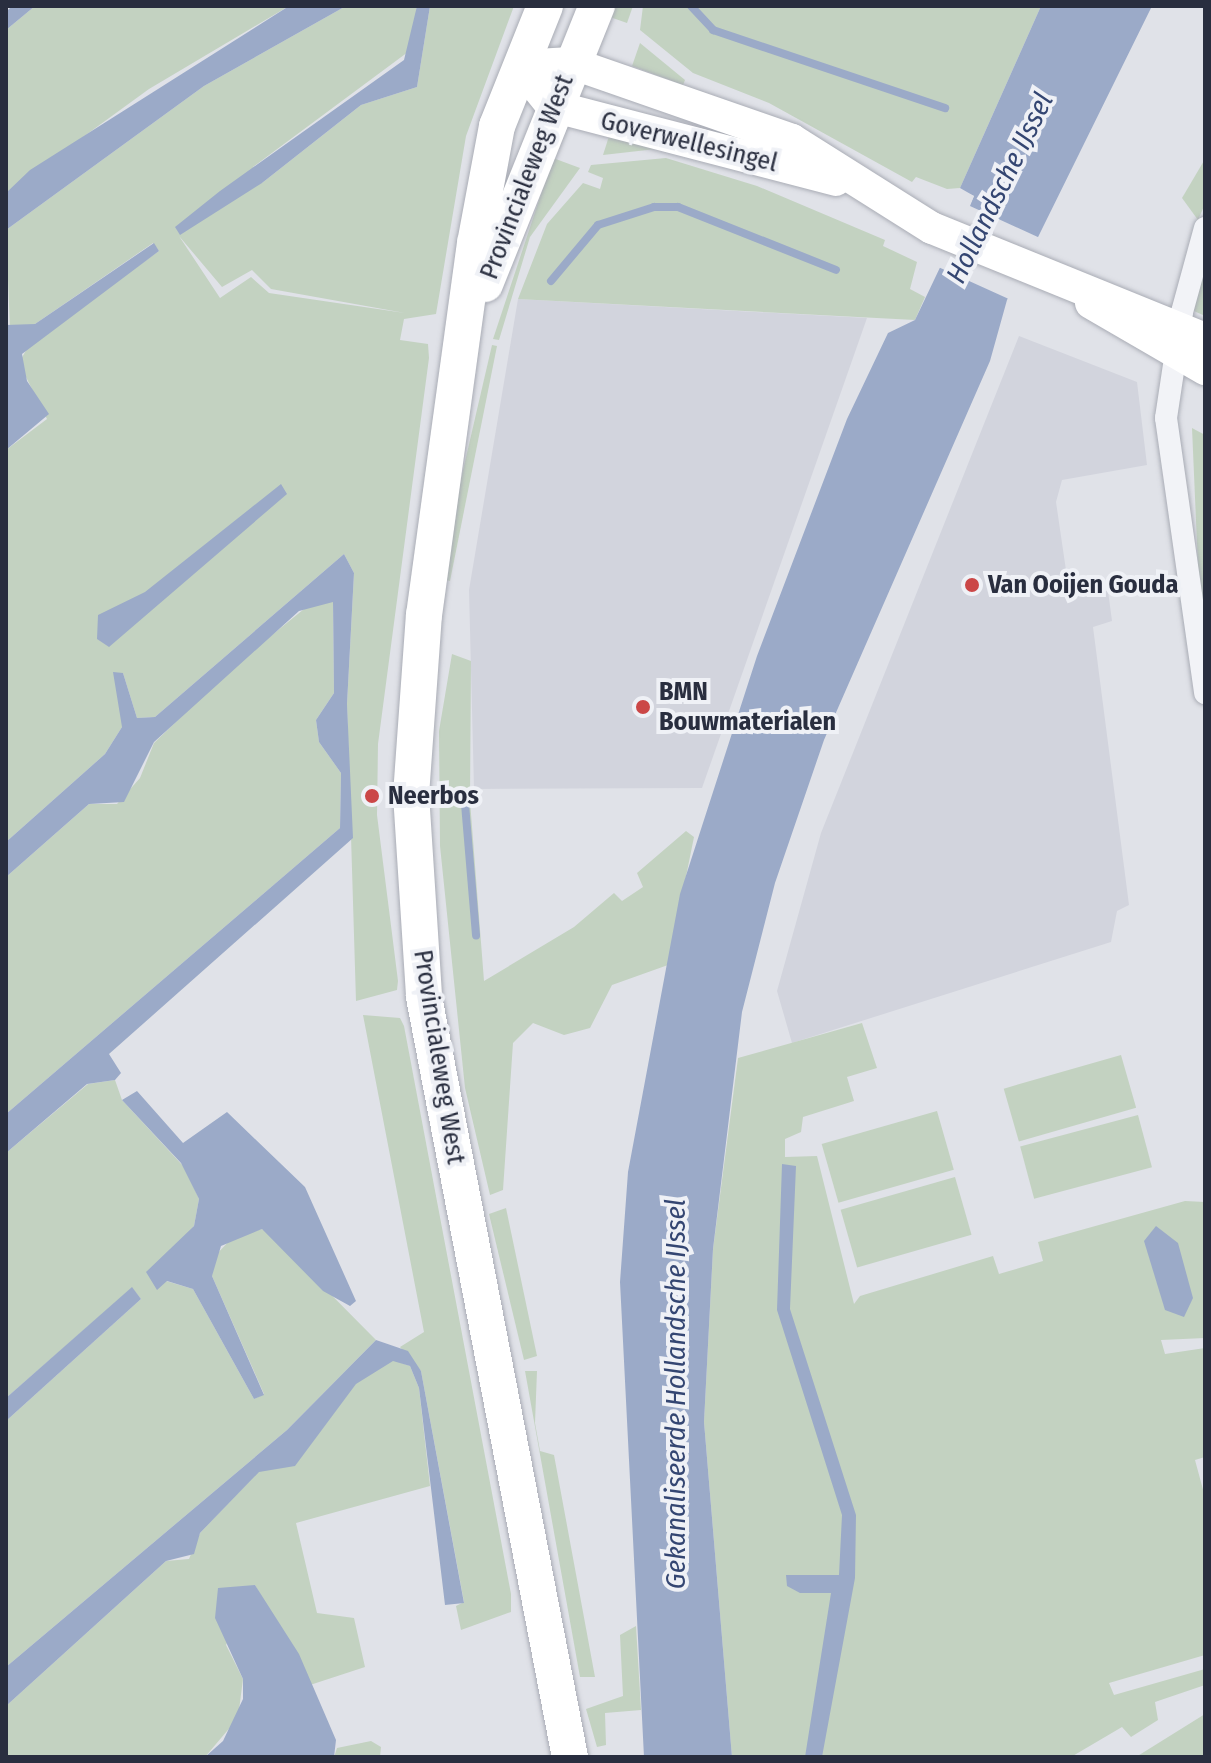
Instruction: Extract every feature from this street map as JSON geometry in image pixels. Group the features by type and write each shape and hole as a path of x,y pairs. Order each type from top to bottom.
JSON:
{"main road":[{"name":"Provincialeweg West","path":"545,6 497,126 461,349 414,709 411,794 424,997 570,1757"},
{"name":"Provincialeweg West","path":"461,349 552,106 597,6"},
{"name":"Goverwellesingel","path":"520,66 571,63 792,140 853,185 932,228 1186,340 1205,369"},
{"path":"520,66 552,106"},
{"name":"Goverwellesingel","path":"552,106 853,185"}],"street":[{"path":"1205,228 1186,340 1166,418 1205,693"}],"shaded area":[{"path":"518,299 867,318 702,788 474,789 469,590"},
{"path":"1019,336 1137,382 1147,465 1062,480 1056,502 1067,577 1082,591 1108,591 1112,621 1093,627 1129,905 1117,911 1111,942 792,1043 777,991 821,833"}],"green space":[{"path":"35,6 289,6 149,89 6,193 6,30"},
{"path":"346,6 417,6 412,49 253,167 262,183 361,105 417,87 430,6 514,6 466,136 436,314 404,319 400,340 428,344 429,358 378,744 377,815 398,981 397,990 356,1001 347,704 354,573 344,554 155,717 137,718 123,673 122,727 105,754 6,842 6,450 47,419 19,363 30,343 159,251 153,243 35,324 10,329 6,230 204,86","holes":["179,236 222,287 252,270 271,289 405,313 269,293 251,277 220,298"]},
{"path":"609,6 633,6 627,23 607,16"},
{"path":"643,6 1041,6 960,188 947,189 916,177 912,182 769,103 693,73 640,30"},
{"path":"640,43 685,80 683,85 632,66"},
{"path":"610,133 656,149 603,155"},
{"path":"553,158 580,168 530,237 499,340 493,339"},
{"path":"666,158 757,186 885,240 883,246 917,262 910,289 925,297 915,320 518,299 547,224 583,183 600,189 603,178 588,172 591,165"},
{"path":"1205,159 1205,204 1198,220 1182,198"},
{"path":"1205,256 1205,316 1194,311"},
{"path":"492,345 497,346 450,581 438,578"},
{"path":"1192,428 1205,435 1205,626 1199,590"},
{"path":"333,601 334,693 316,720 319,742 341,773 340,828 6,1114 6,877 89,804 117,804 140,778 154,743 235,665 309,605"},
{"path":"452,654 471,661 470,801 484,981 574,927 614,893 622,901 643,887 637,873 686,831 694,837 668,965 612,985 590,1028 564,1035 533,1023 513,1043 503,1190 490,1195 465,1088 440,846 439,731"},
{"path":"363,1015 400,1018 404,1026 511,1594 511,1612 461,1630 456,1606 464,1602 421,1371 400,1347 424,1332"},
{"path":"862,1023 877,1068 847,1077 854,1101 803,1117 801,1132 785,1139 785,1157 817,1156 854,1304 860,1296 993,1256 999,1274 1043,1261 1038,1242 1185,1201 1205,1202 1205,1338 1161,1340 1165,1354 1205,1348 1205,1457 1195,1460 1205,1497 1205,1655 1109,1683 1114,1695 1205,1669 1205,1685 1155,1702 1158,1720 1131,1737 1122,1727 1071,1757 732,1757 704,1422 713,1249 738,1058"},
{"path":"1121,1055 1136,1108 1019,1141 1004,1089"},
{"path":"115,1080 122,1100 185,1168 199,1199 194,1226 169,1254 157,1289 166,1281 193,1289 254,1399 264,1394 212,1276 213,1258 233,1237 262,1229 272,1235 376,1340 287,1430 6,1667 6,1421 141,1299 132,1288 6,1398 6,1153 88,1084"},
{"path":"937,1111 954,1170 838,1203 822,1144"},
{"path":"1138,1115 1152,1167 1034,1199 1020,1147"},
{"path":"955,1177 972,1235 857,1267 841,1210"},
{"path":"506,1208 537,1356 524,1360 489,1214"},
{"path":"393,1360 410,1366 419,1388 430,1486 296,1523 317,1613 354,1618 365,1667 310,1685 255,1585 226,1645 243,1679 238,1718 205,1757 6,1757 6,1706 166,1561 189,1559 200,1533 259,1471 301,1457 356,1383"},
{"path":"525,1371 537,1371 535,1423 540,1451 554,1455 595,1677 580,1677"},
{"path":"636,1626 641,1710 605,1713 606,1745 597,1747 586,1709 623,1696 620,1635"},
{"path":"1205,1714 1205,1757 1136,1757"},
{"path":"371,1741 381,1747 380,1757 334,1757 337,1748"}],"water":[{"path":"12,6 35,6 6,30 6,12"},
{"path":"289,6 346,6 204,86 6,230 6,193 30,170"},
{"path":"417,6 430,6 417,87 361,105 262,183 180,235 175,227 220,191 404,60"},
{"path":"1041,6 1152,6 1007,300 990,361 824,740 775,883 742,1012 713,1249 704,1422 732,1757 644,1757 620,1282 628,1172 680,894 757,656 847,419 888,333 915,320 974,196 960,188"},
{"path":"154,243 159,251 22,354 27,381 49,414 6,450 6,325 35,324"},
{"path":"281,484 287,494 109,647 97,639 98,615 145,592"},
{"path":"344,554 354,573 347,704 353,838 109,1054 121,1073 115,1080 87,1084 6,1153 6,1114 340,828 341,773 319,742 316,720 334,693 333,602 299,611 154,742 124,802 89,804 6,877 6,842 105,754 122,727 113,672 123,673 137,718 155,717"},
{"path":"137,1091 183,1143 227,1112 305,1187 356,1301 350,1306 323,1291 262,1229 221,1246 212,1276 264,1395 254,1399 193,1289 167,1281 157,1290 146,1272 194,1226 199,1199 181,1163 122,1100"},
{"path":"782,1164 796,1166 790,1309 856,1515 855,1578 822,1757 805,1757 831,1593 800,1593 787,1586 786,1575 839,1575 842,1515 777,1310"},
{"path":"1156,1226 1178,1243 1193,1298 1184,1317 1165,1310 1144,1241"},
{"path":"132,1287 141,1299 6,1421 6,1398"},
{"path":"376,1340 408,1351 421,1371 464,1603 445,1605 419,1388 410,1366 393,1361 356,1384 295,1466 259,1472 200,1533 194,1554 166,1561 6,1706 6,1667 287,1430"},
{"path":"255,1585 299,1654 336,1740 334,1757 205,1757 223,1741 243,1699 243,1679 215,1618 218,1588"}],"pier":[{"path":"956,188 974,196 970,206 1040,238 1011,300 936,266 969,197"}],"waterway":[{"path":"691,6 713,30 945,108"},
{"path":"551,281 598,225 654,207 678,207 836,270"},
{"path":"465,804 476,936"}],"place":[{"name":"Van Ooijen Gouda","path":"972,585"},
{"name":"BMN Bouwmaterialen","path":"643,707"},
{"name":"Neerbos","path":"372,796"}],"water label":[{"name":"Hollandsche IJssel","path":"1000,188"},
{"name":"Gekanaliseerde Hollandsche IJssel","path":"676,1394"}]}
